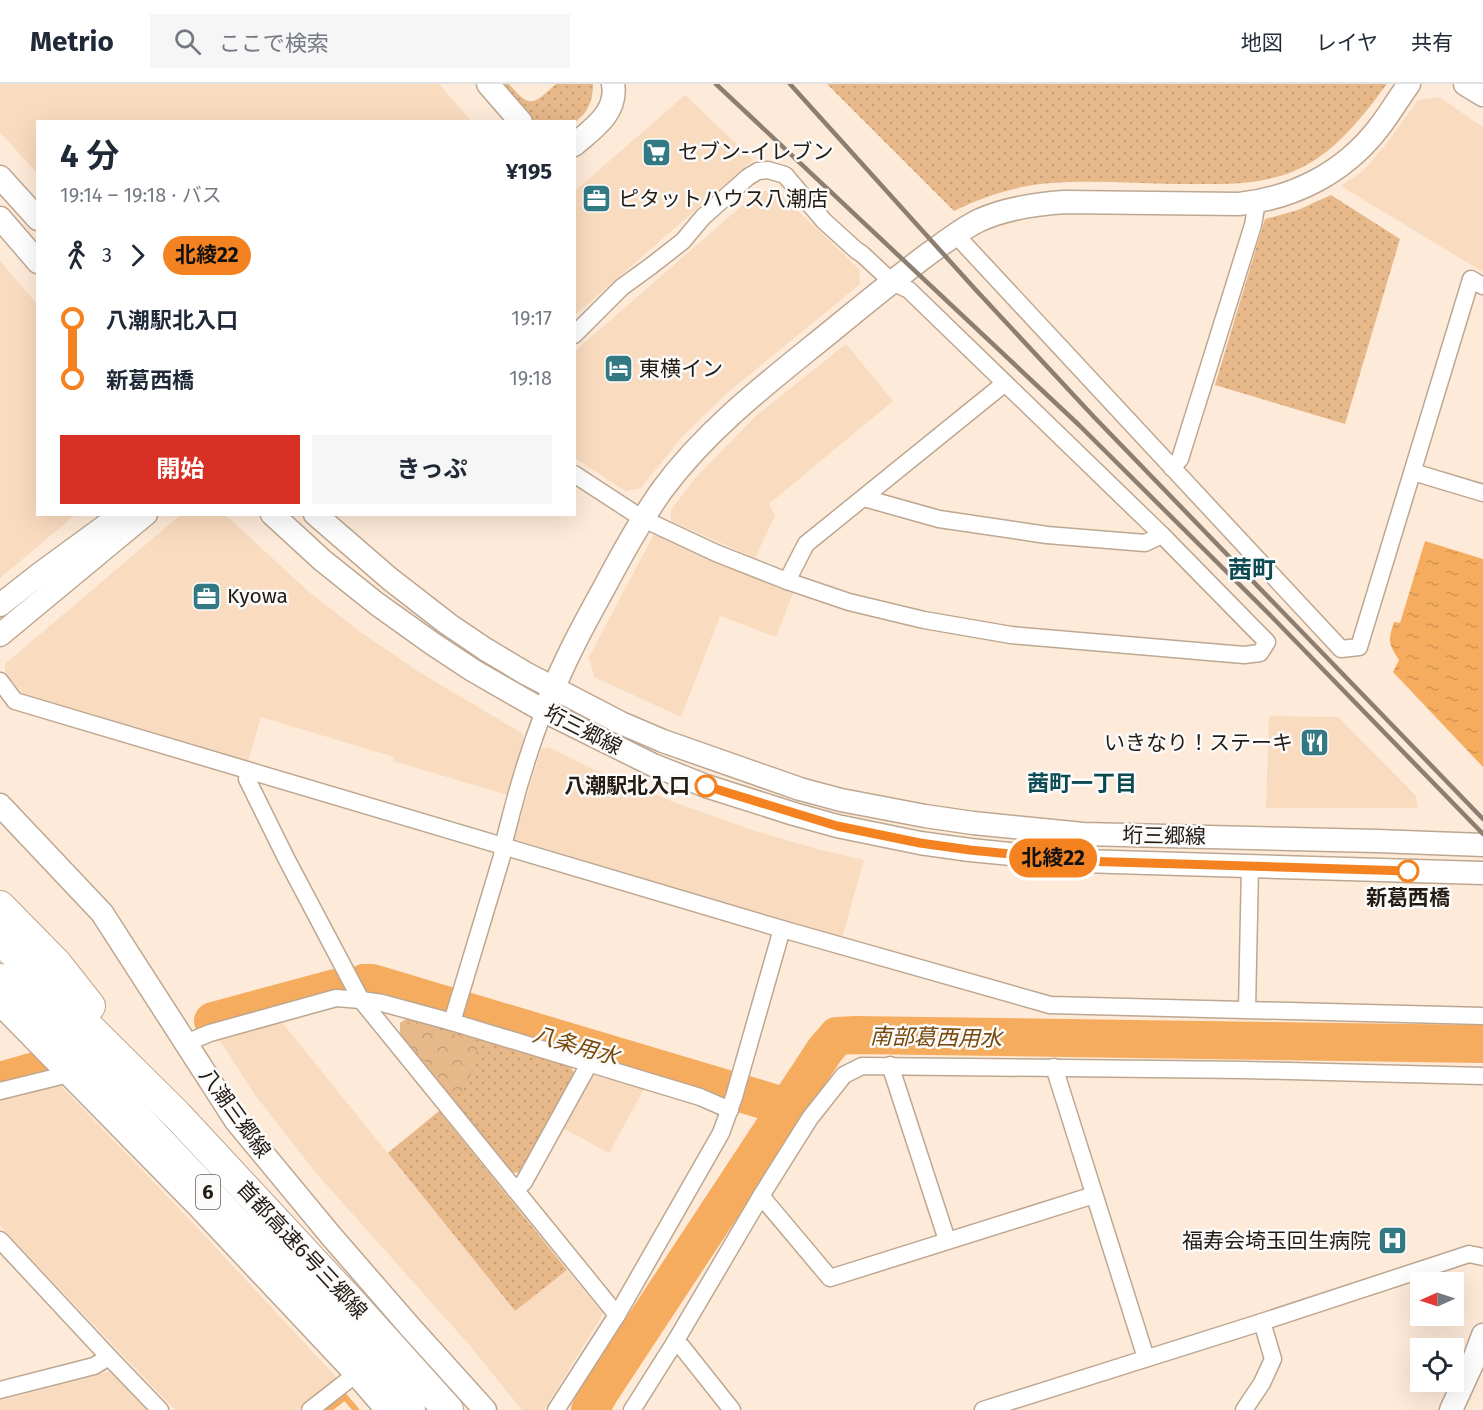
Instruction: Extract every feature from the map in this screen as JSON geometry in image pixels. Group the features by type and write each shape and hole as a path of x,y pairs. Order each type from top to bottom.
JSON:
{"highway":[{"path":"0,906 56,963 178,1116"},
{"name":"首都高速6号三郷線","path":"0,939 178,1116 448,1410"},
{"name":"首都高速6号三郷線","path":"0,980 99,1077 410,1410"}],"street":[{"path":"488,84 509,112"},
{"path":"576,143 609,112 614,102 613,84"},
{"path":"452,1022 496,878 516,795 544,711 568,653 623,552 662,490 693,452 725,420 892,282 955,234 980,220 1009,209 1040,204 1064,202 1239,204 1257,202 1300,190 1323,178 1353,156 1377,130 1409,84"},
{"path":"1465,84 1483,95"},
{"path":"576,133 600,121"},
{"path":"576,333 622,287 683,242 703,217 748,177 758,171 768,170 785,175 824,221 892,282 909,290 1162,535 1267,642 1260,653 1244,655 1011,635 913,618 849,602 716,553 643,519 576,475"},
{"path":"0,177 36,217"},
{"path":"1172,468 1180,459 1253,225 1257,202"},
{"path":"0,218 36,260"},
{"path":"955,234 1341,649 1359,647 1471,279 1483,286"},
{"path":"787,581 806,544 1005,383"},
{"path":"1413,471 1483,493"},
{"path":"864,498 939,519 1047,535 1144,543 1162,535"},
{"path":"0,605 116,516"},
{"path":"0,635 144,516"},
{"name":"垳三郷線","path":"274,516 322,560 377,604 474,670 544,711 653,765 706,786 837,826 920,843 1081,861 1483,873"},
{"name":"垳三郷線","path":"317,516 390,579 448,624 525,673 621,723 663,741 800,789 841,800 973,824 1083,834 1483,845"},
{"path":"0,681 15,701 782,929 1050,1005 1483,1016"},
{"path":"249,771 247,779 361,1000 616,1315"},
{"name":"八潮三郷線","path":"0,805 102,913 236,1121 332,1237 485,1410"},
{"path":"1247,1009 1250,867"},
{"path":"556,1410 616,1315 721,1133 734,1097 782,929"},
{"path":"186,1043 210,1033 336,998 361,1000 382,1003 452,1022 700,1097 734,1097"},
{"path":"0,1004 207,1215 387,1410"},
{"path":"515,1190 524,1182 589,1064"},
{"path":"890,1065 947,1240"},
{"path":"632,1410 675,1342 760,1196 810,1118 844,1074 862,1066 1246,1070 1483,1076"},
{"path":"1054,1067 1146,1358"},
{"path":"0,1091 69,1074"},
{"path":"760,1196 830,1278 1094,1195"},
{"path":"0,1240 160,1410"},
{"path":"983,1410 1469,1254 1483,1257"},
{"path":"1244,1410 1262,1383 1273,1359 1262,1322"},
{"path":"1451,1410 1483,1335"},
{"path":"675,1342 682,1347 732,1410"},
{"path":"0,1390 94,1366 109,1357"},
{"path":"310,1410 356,1374"}],"shaded area":[{"path":"0,84 439,84 470,120 36,120 36,172 0,132"},
{"path":"685,95 753,160 576,314 576,190"},
{"path":"1439,97 1483,127 1483,272 1341,186 1363,171 1387,143 1418,100"},
{"path":"759,191 777,191 859,269 860,284 726,394 682,437 641,488 625,491 576,459 576,350"},
{"path":"0,261 36,303 36,516 74,516 0,578"},
{"path":"846,344 893,401 769,504 775,515 755,558 671,521 671,510 696,477 757,415"},
{"path":"225,516 229,518 309,592 359,631 419,672 522,733 524,741 508,795 393,761 394,757 261,717 248,761 24,694 5,674 5,664 178,517"},
{"path":"655,532 737,571 793,593 776,637 720,616 681,717 594,677 589,657"},
{"path":"1269,716 1338,717 1416,796 1418,808 1266,808"},
{"path":"549,747 591,768 671,801 755,831 864,860 842,938 514,839 541,749"},
{"path":"281,1021 515,1311 567,1270 603,1314 544,1410 522,1410 471,1347 316,1173 255,1095 219,1039"},
{"path":"592,1075 644,1089 609,1153 563,1128"},
{"path":"59,1084 338,1379 298,1410 175,1410 0,1226 0,1100"},
{"path":"110,1371 148,1410 0,1410 0,1401"}],"green space":[{"path":"500,84 509,84 522,98 532,101 537,100 556,84 593,84 589,106 576,121 529,118"},
{"path":"827,84 1387,84 1336,144 1315,160 1283,175 1231,184 1050,183 1000,192 954,211"},
{"path":"1331,195 1400,239 1345,424 1215,385 1265,219 1298,210"},
{"path":"408,1018 571,1067 575,1075 522,1173 511,1172 403,1039 400,1033 400,1023"},
{"path":"411,1021 479,1042 469,1081 461,1092 450,1091 407,1041 403,1033 404,1025"},
{"path":"439,1111 567,1270 515,1311 388,1153"}],"water":[{"path":"1425,541 1483,559 1483,767 1393,672 1399,660 1391,646 1391,634 1394,622 1400,623"}],"waterway":[{"name":"八条用水","path":"364,983 372,983 787,1107"},
{"name":"八条用水","path":"213,1021 335,988"},
{"name":"南部葛西用水","path":"590,1410 825,1050 837,1036 1483,1044"},
{"name":"八条用水","path":"0,1081 35,1071"},
{"path":"328,1410 345,1397 356,1410"}],"railway":[{"path":"716,84 1079,425 1272,617 1483,834"},
{"path":"790,84 1094,417 1483,819"}],"bus line":[{"name":"北綾22","path":"706,786 837,826 920,843 970,850 1081,861 1408,871"}],"place":[{"name":"セブン-イレブン","path":"657,152"},
{"name":"ピタットハウス八潮店","path":"597,199"},
{"name":"東横イン","path":"618,369"},
{"name":"Kyowa","path":"206,596"},
{"name":"いきなり！ステーキ","path":"1314,743"},
{"name":"八潮駅北入口","path":"706,786"},
{"name":"新葛西橋","path":"1408,871"},
{"name":"福寿会埼玉回生病院","path":"1392,1241"}],"district":[{"name":"茜町","path":"1252,570"},
{"name":"茜町一丁目","path":"1082,783"}]}
